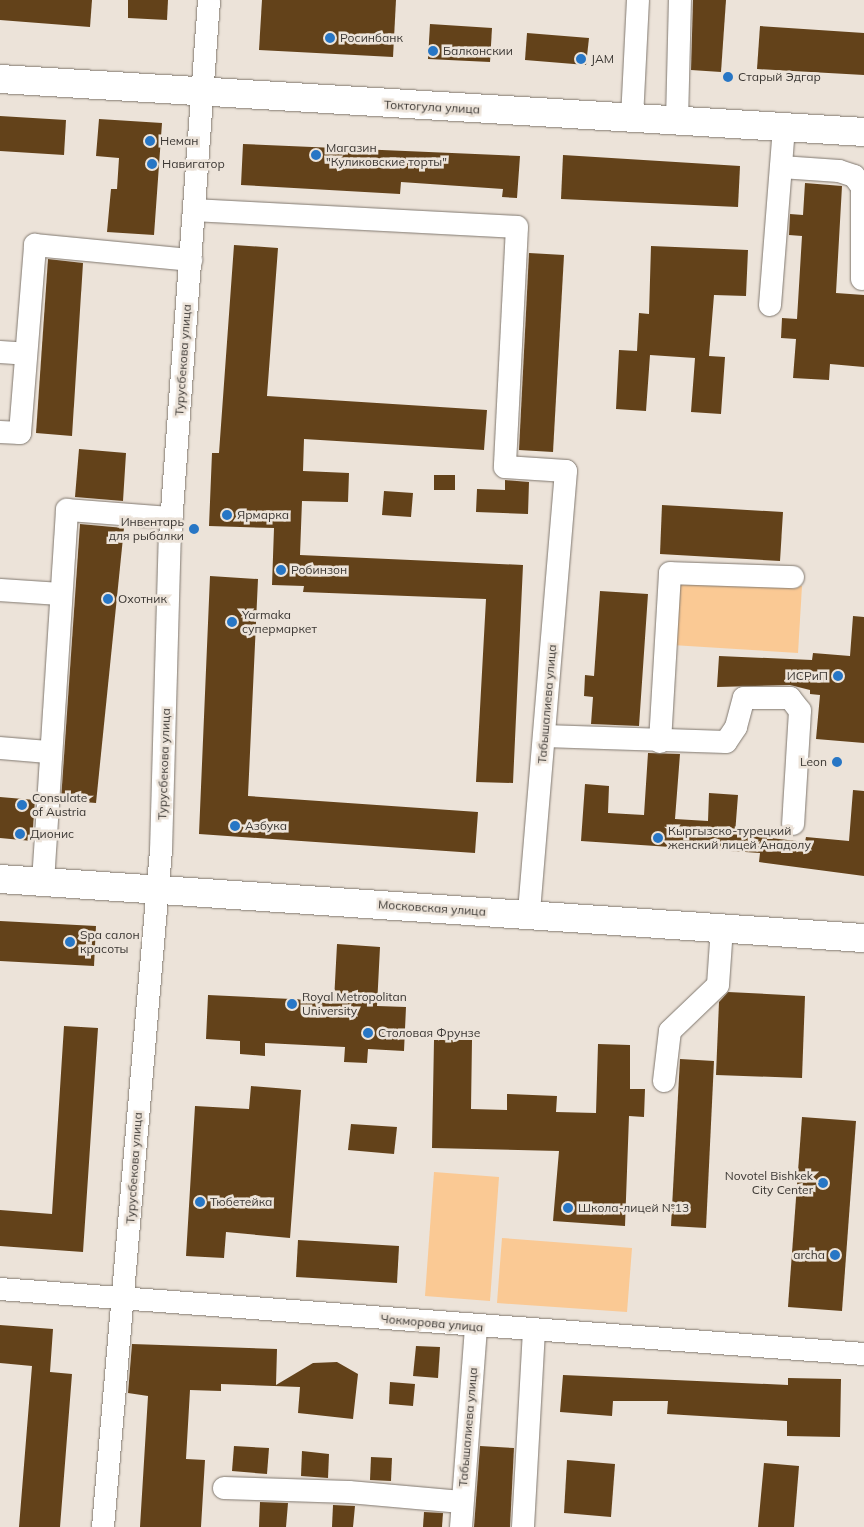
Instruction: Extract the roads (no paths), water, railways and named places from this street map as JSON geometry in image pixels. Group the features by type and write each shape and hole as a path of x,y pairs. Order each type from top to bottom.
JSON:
{"main road":[{"name":"Токтогула улица","path":"0,79 202,94 864,132"},
{"name":"Московская улица","path":"0,879 864,938"}],"street":[{"name":"Турусбекова улица","path":"103,1527 158,890 172,518 209,0"},
{"path":"632,118 638,0"},
{"path":"677,121 680,0"},
{"path":"770,305 784,127"},
{"path":"781,167 839,171 854,176 862,187 862,279"},
{"name":"Табышалиева улица","path":"194,210 518,227 505,467 566,471 530,915"},
{"path":"10,433 26,354 35,245 190,260"},
{"path":"0,352 26,354"},
{"path":"43,882 49,752 67,510 172,518"},
{"path":"660,742 670,573 793,577"},
{"path":"0,590 61,594"},
{"path":"544,736 660,742 726,742 736,727 744,698 790,698 800,711 793,824"},
{"path":"0,748 49,752"},
{"path":"664,1081 670,1031 718,986 722,928"},
{"name":"Чокморова улица","path":"0,1289 124,1301 864,1354"},
{"name":"Табышалиева улица","path":"461,1527 476,1327"},
{"path":"523,1527 534,1331"},
{"path":"224,1488 349,1492 462,1502"}],"place":[{"name":"Росинбанк","path":"330,38"},
{"name":"Балконскии","path":"433,51"},
{"name":"JAM","path":"581,59"},
{"name":"Старый Эдгар","path":"728,77"},
{"name":"Неман","path":"150,141"},
{"name":"Магазин \"Куликовские торты\"","path":"316,155"},
{"name":"Навигатор","path":"152,164"},
{"name":"Ярмарка","path":"227,515"},
{"name":"Инвентарь для рыбалки","path":"194,529"},
{"name":"Робинзон","path":"281,570"},
{"name":"Охотник","path":"108,599"},
{"name":"Yarmaka супермаркет","path":"232,622"},
{"name":"ИСРиП","path":"838,676"},
{"name":"Leon","path":"837,762"},
{"name":"Consulate of Austria","path":"22,805"},
{"name":"Азбука","path":"235,826"},
{"name":"Дионис","path":"20,834"},
{"name":"Кыргызско-турецкий женский лицей Анадолу","path":"658,838"},
{"name":"Spa салон красоты","path":"70,942"},
{"name":"Royal Metropolitan University","path":"292,1004"},
{"name":"Столовая Фрунзе","path":"368,1033"},
{"name":"Novotel Bishkek City Center","path":"823,1183"},
{"name":"Тюбетейка","path":"200,1202"},
{"name":"Школа-лицей №13","path":"568,1208"},
{"name":"archa","path":"835,1255"}]}
